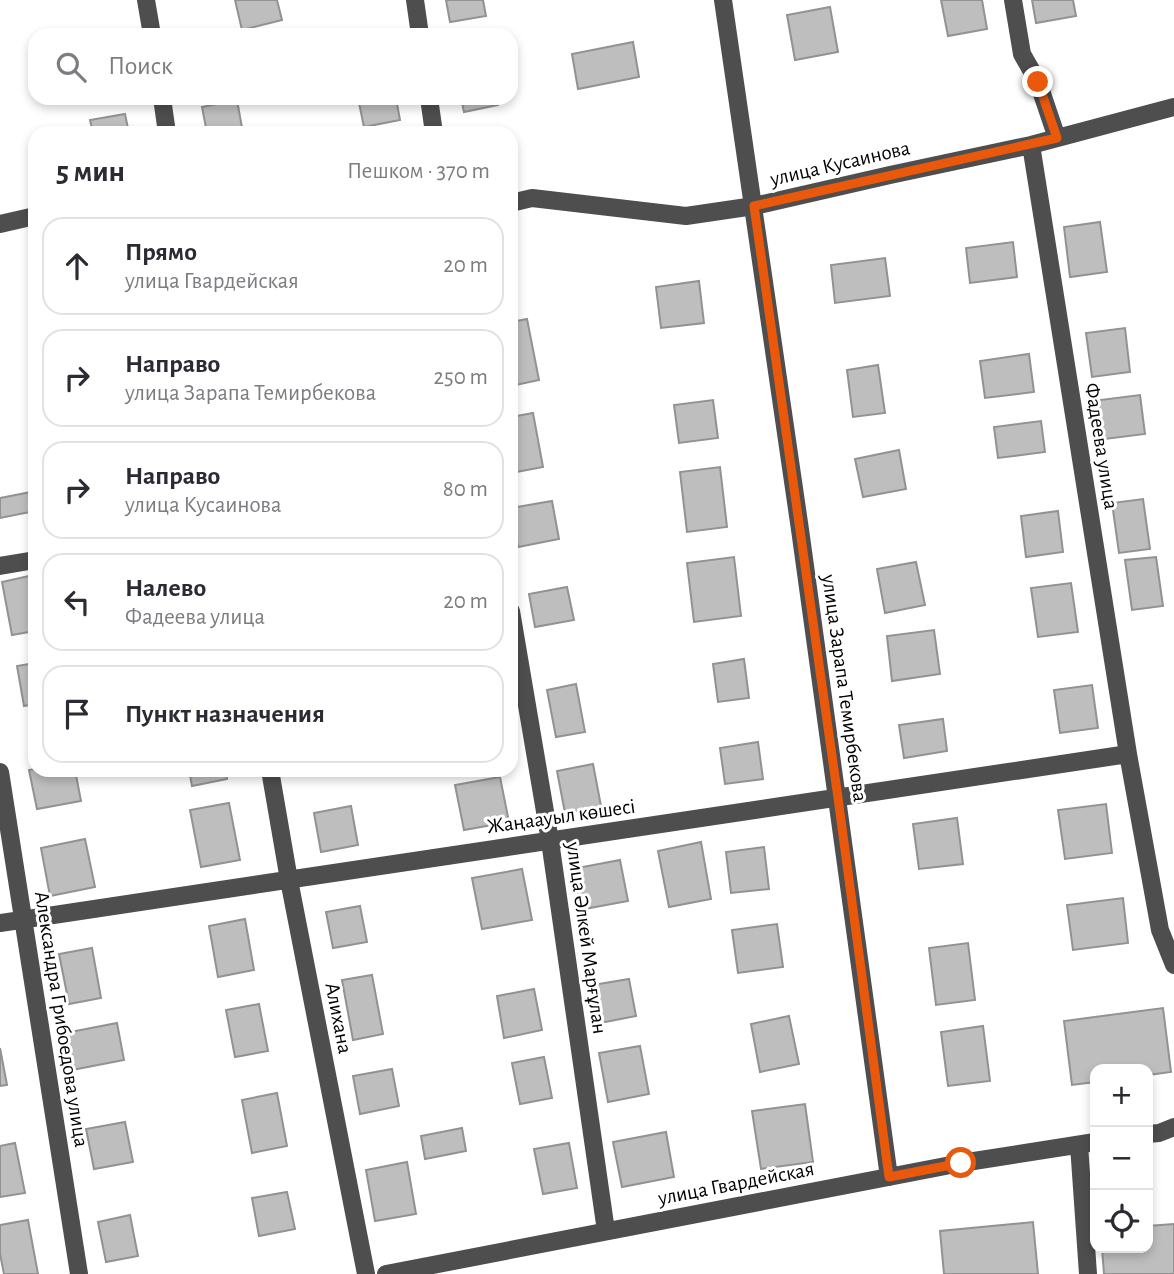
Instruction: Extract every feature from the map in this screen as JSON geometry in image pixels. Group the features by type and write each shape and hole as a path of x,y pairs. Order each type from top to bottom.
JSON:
{"street":[{"path":"146,0 151,28"},
{"path":"415,0 419,28"},
{"name":"улица Зарапа Темирбекова","path":"723,0 838,798 889,1177"},
{"path":"1013,0 1022,54 1038,82 1057,138"},
{"path":"163,105 166,126"},
{"path":"430,105 433,126"},
{"name":"улица Кусаинова","path":"518,201 532,198 686,216 754,206 1031,145 1174,107"},
{"name":"Фадеева улица","path":"1031,145 1128,754 1160,930 1174,965"},
{"path":"0,224 28,218"},
{"path":"0,566 28,561"},
{"name":"улица Әлкей Марғұлан","path":"518,652 550,841 606,1231"},
{"name":"Жаңаауыл көшесі","path":"0,923 1128,754"},
{"name":"Александра Грибоедова улица","path":"0,772 79,1274"},
{"name":"Алихана","path":"271,777 366,1274"},
{"path":"1153,1134 1174,1127"},
{"path":"1087,1144 1088,1274"},
{"name":"улица Гвардейская","path":"386,1274 961,1163 1087,1144"}],"building":[{"path":"235,0 277,0 282,20 242,28"},
{"path":"446,0 483,0 486,16 450,22"},
{"path":"941,0 982,0 987,29 948,36"},
{"path":"1032,0 1073,0 1076,16 1036,23"},
{"path":"830,7 838,52 795,60 787,15"},
{"path":"633,42 639,77 578,89 572,54"},
{"path":"238,105 242,126 206,126 202,107"},
{"path":"359,105 397,105 400,120 364,126"},
{"path":"462,105 498,105 464,112"},
{"path":"125,114 128,126 91,126 90,120"},
{"path":"1100,222 1107,272 1070,277 1064,227"},
{"path":"1013,242 1017,277 970,283 966,248"},
{"path":"885,258 890,296 835,303 831,265"},
{"path":"699,281 704,323 661,328 656,287"},
{"path":"527,319 539,380 518,384 518,321"},
{"path":"1125,328 1130,372 1092,377 1086,333"},
{"path":"1029,354 1034,392 985,398 980,361"},
{"path":"878,365 885,413 853,417 847,370"},
{"path":"1140,395 1145,434 1097,440 1092,401"},
{"path":"713,400 718,438 679,443 674,405"},
{"path":"533,413 543,467 518,472 518,416"},
{"path":"1041,421 1045,452 998,458 994,427"},
{"path":"899,450 906,489 863,497 855,459"},
{"path":"720,467 727,527 687,532 680,472"},
{"path":"28,493 28,512 0,518 0,498"},
{"path":"1143,499 1150,549 1119,553 1112,503"},
{"path":"552,501 559,539 518,547 518,507"},
{"path":"1058,511 1063,552 1026,557 1021,516"},
{"path":"734,557 741,616 694,622 687,563"},
{"path":"1156,557 1163,606 1132,610 1125,560"},
{"path":"916,562 925,605 885,613 877,569"},
{"path":"28,576 28,632 12,635 2,582"},
{"path":"1071,583 1078,632 1038,637 1031,588"},
{"path":"567,587 574,620 535,627 529,594"},
{"path":"934,630 940,674 892,681 887,636"},
{"path":"744,659 749,698 718,702 713,664"},
{"path":"28,664 28,705 24,706 17,666"},
{"path":"576,684 585,732 556,737 547,690"},
{"path":"1092,685 1098,728 1060,733 1054,690"},
{"path":"943,719 947,751 904,758 899,725"},
{"path":"758,742 763,779 725,784 720,748"},
{"path":"593,764 601,806 565,813 557,771"},
{"path":"30,777 76,777 81,801 37,809"},
{"path":"190,777 227,777 227,779 192,786"},
{"path":"500,777 509,822 464,830 455,785"},
{"path":"229,803 240,860 201,867 190,810"},
{"path":"1106,804 1112,853 1065,859 1058,810"},
{"path":"351,806 358,845 321,852 314,813"},
{"path":"957,818 963,864 919,869 913,824"},
{"path":"85,839 95,887 50,896 41,848"},
{"path":"701,842 711,899 669,907 658,851"},
{"path":"764,847 769,889 731,893 726,852"},
{"path":"620,860 628,901 579,910 572,869"},
{"path":"522,869 532,920 482,929 472,878"},
{"path":"1123,898 1128,943 1073,950 1067,905"},
{"path":"360,906 367,942 333,948 326,912"},
{"path":"245,919 254,970 218,977 209,926"},
{"path":"777,924 783,967 738,973 732,930"},
{"path":"968,943 975,1000 936,1005 929,948"},
{"path":"92,948 101,998 69,1004 59,954"},
{"path":"372,975 383,1034 353,1040 342,980"},
{"path":"629,979 636,1016 595,1024 587,986"},
{"path":"534,989 542,1030 504,1038 497,996"},
{"path":"259,1004 268,1051 235,1057 226,1010"},
{"path":"1163,1008 1171,1072 1153,1074 1153,1064 1090,1064 1090,1083 1072,1085 1064,1021"},
{"path":"789,1016 799,1064 760,1072 751,1024"},
{"path":"117,1023 124,1060 72,1070 65,1033"},
{"path":"983,1026 990,1081 948,1086 941,1032"},
{"path":"640,1046 649,1094 608,1102 599,1053"},
{"path":"0,1048 7,1085 0,1086"},
{"path":"544,1057 552,1098 520,1104 512,1063"},
{"path":"392,1069 399,1106 360,1114 353,1076"},
{"path":"277,1093 287,1146 252,1153 242,1100"},
{"path":"805,1104 813,1162 761,1169 752,1111"},
{"path":"125,1122 133,1162 94,1169 86,1129"},
{"path":"462,1128 466,1151 425,1159 421,1136"},
{"path":"666,1132 674,1177 622,1187 613,1142"},
{"path":"15,1143 25,1193 0,1197 0,1146"},
{"path":"569,1143 577,1188 543,1194 534,1149"},
{"path":"407,1162 416,1214 375,1221 366,1170"},
{"path":"287,1192 295,1229 259,1236 252,1198"},
{"path":"130,1215 138,1256 106,1262 98,1222"},
{"path":"28,1220 38,1274 4,1274 0,1254 0,1225"},
{"path":"1033,1222 1038,1274 944,1274 940,1231"},
{"path":"1174,1224 1174,1274 1104,1274 1102,1253 1153,1253 1153,1226"}],"route":[{"path":"961,1163 889,1177 754,206 1057,138 1038,82"}]}
